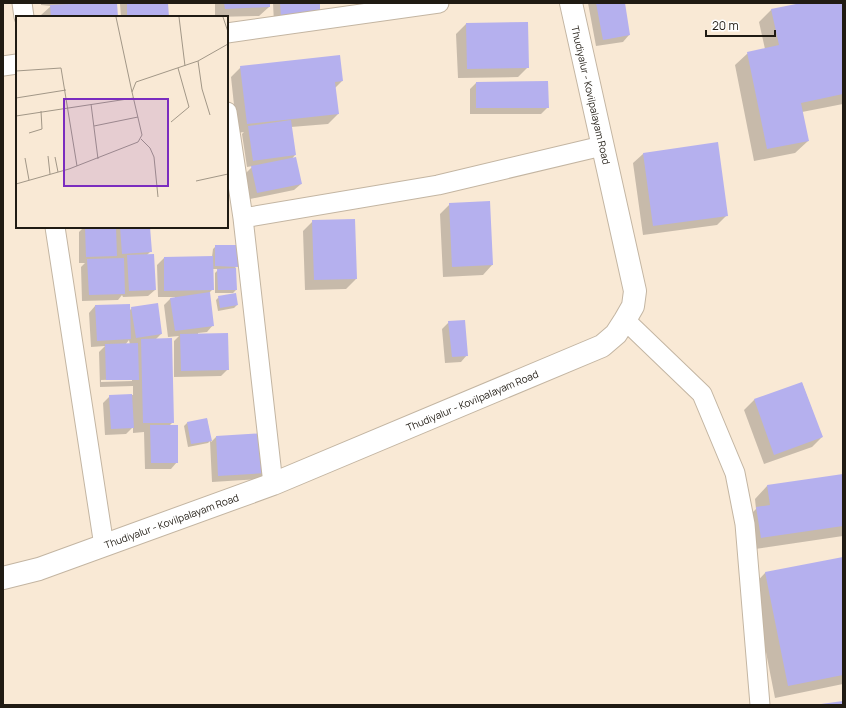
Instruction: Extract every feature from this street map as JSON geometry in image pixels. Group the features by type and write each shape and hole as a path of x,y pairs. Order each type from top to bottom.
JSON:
{"main road":[{"name":"Thudiyalur - Kovilpalayam Road","path":"3,578 39,569 273,484 602,346 616,334 633,306 635,291 571,3"}],"street":[{"path":"22,3 24,16"},
{"path":"228,33 439,3"},
{"path":"3,66 16,64"},
{"path":"228,118 244,218 273,484"},
{"path":"244,218 438,185 602,146"},
{"path":"55,228 104,546"},
{"path":"625,320 702,394 735,473 745,524 760,705"}],"building":[{"path":"117,3 118,16 51,16 50,5"},
{"path":"127,3 168,3 169,16 127,16"},
{"path":"224,3 270,3 270,7 225,9"},
{"path":"280,3 320,3 320,15 281,17"},
{"path":"596,3 625,3 630,35 603,40"},
{"path":"801,3 843,3 843,94 801,103 809,141 767,149 747,52 779,45 771,9"},
{"path":"528,22 529,68 467,69 466,23"},
{"path":"340,55 343,81 335,82 339,114 247,124 240,66"},
{"path":"548,81 549,108 476,108 476,82"},
{"path":"291,120 296,155 253,161 248,126"},
{"path":"718,142 728,216 653,226 643,153"},
{"path":"296,157 302,184 257,193 251,166"},
{"path":"490,201 493,265 452,267 449,203"},
{"path":"355,219 357,279 314,280 312,220"},
{"path":"85,228 116,228 117,256 86,257"},
{"path":"120,228 150,228 152,252 122,254"},
{"path":"215,245 239,245 238,267 215,266"},
{"path":"154,254 156,290 129,291 127,255"},
{"path":"213,256 214,290 164,291 164,257"},
{"path":"124,258 125,294 89,295 87,259"},
{"path":"236,268 237,290 218,290 217,269"},
{"path":"210,292 214,326 175,331 170,298"},
{"path":"236,293 238,305 220,308 218,296"},
{"path":"158,303 162,334 136,338 131,307"},
{"path":"130,304 131,339 97,341 95,305"},
{"path":"465,320 468,356 452,357 448,321"},
{"path":"228,333 229,370 181,371 180,334"},
{"path":"172,338 174,423 143,423 141,339"},
{"path":"138,343 139,380 106,380 105,344"},
{"path":"802,382 823,437 774,455 754,399"},
{"path":"132,394 134,428 111,429 109,395"},
{"path":"207,418 212,441 191,444 187,422"},
{"path":"150,425 178,425 178,463 151,463"},
{"path":"265,433 267,473 218,476 216,436"},
{"path":"843,474 843,526 761,538 756,507 770,505 767,485"},
{"path":"843,557 843,675 788,686 765,572"},
{"path":"843,701 843,705 821,705 821,704"}]}
